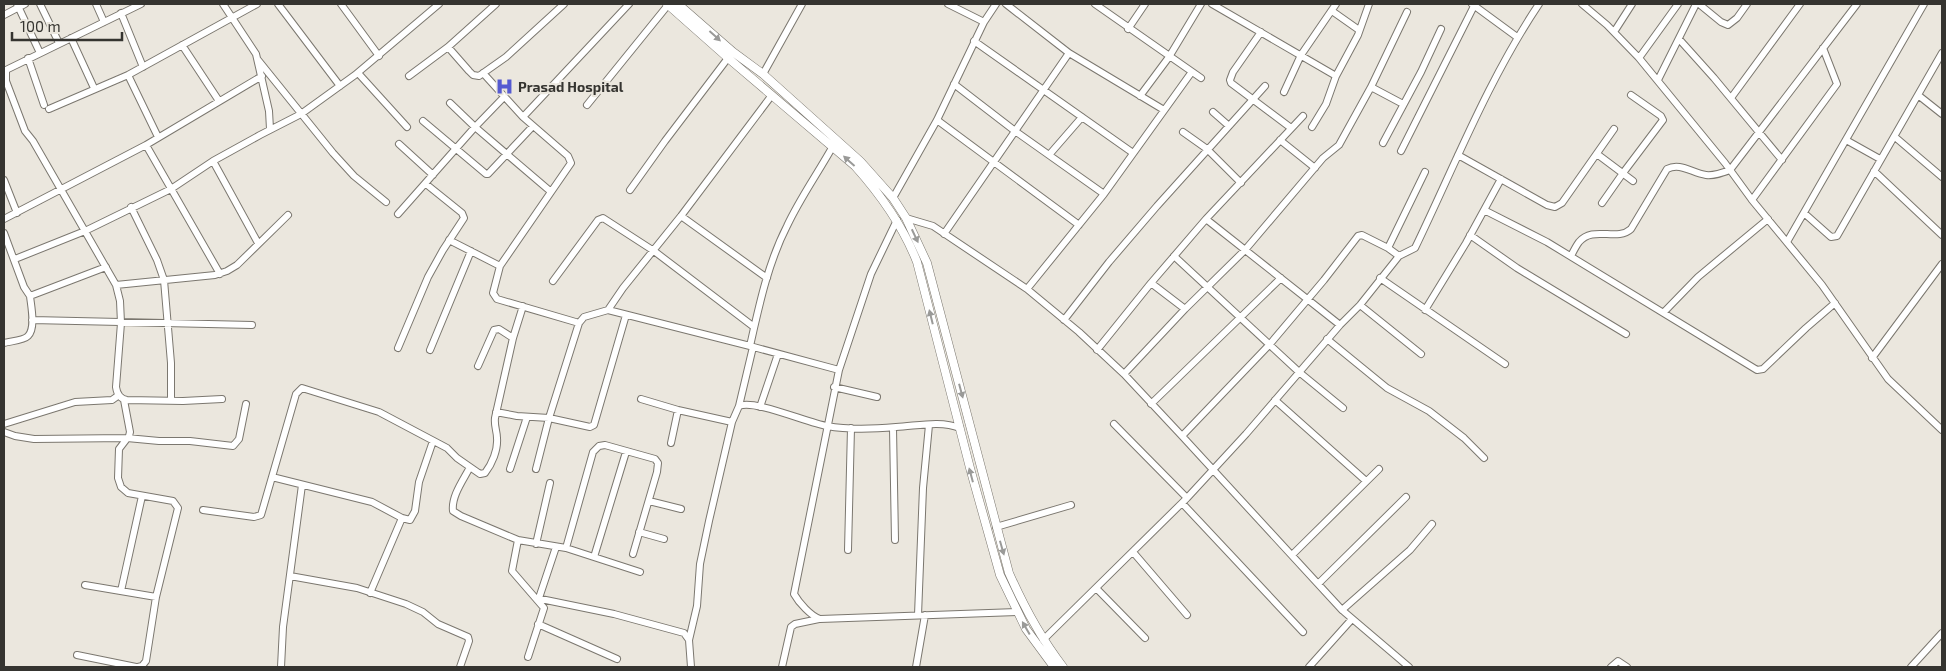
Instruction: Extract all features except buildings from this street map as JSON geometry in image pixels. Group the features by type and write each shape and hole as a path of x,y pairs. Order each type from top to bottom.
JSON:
{"street":[{"path":"4,15 17,5 25,4"},
{"path":"40,4 59,43"},
{"path":"96,4 104,22"},
{"path":"77,655 137,667 142,666 146,660 156,597 178,508 173,501 123,491 119,482 119,449 130,430 122,398 116,387 120,301 116,284 84,231 62,189 25,131 5,81 5,67 40,53 141,4"},
{"path":"223,4 256,54 269,111 270,129"},
{"path":"28,58 46,107 90,92 94,88 128,75 257,4"},
{"path":"278,4 340,86"},
{"path":"342,4 379,56"},
{"path":"15,259 84,231 172,188 213,161 301,114 358,73 439,4"},
{"path":"410,76 496,4"},
{"path":"448,46 473,75 483,74 506,57 564,4"},
{"path":"523,117 628,4"},
{"path":"587,105 668,4 728,58 893,198 906,218 927,263 1009,573 1043,640 1063,667"},
{"path":"678,4 733,52 763,74 854,154 874,181 897,220 917,262 970,468 1000,575 1026,630 1054,667"},
{"path":"763,74 802,4"},
{"path":"948,4 984,22"},
{"path":"893,198 937,120 974,41 996,4"},
{"path":"1006,4 1069,53 1164,110"},
{"path":"1095,4 1191,73 1201,78"},
{"path":"1128,29 1145,4"},
{"path":"1140,96 1169,57 1201,4"},
{"path":"1212,4 1223,6 1261,32 1336,76"},
{"path":"1284,92 1301,56 1336,4"},
{"path":"1312,127 1326,104 1336,76 1370,4"},
{"path":"1043,640 1184,501 1340,325 1360,305 1399,256 1415,248 1502,64 1539,4"},
{"path":"1582,4 1640,58 1835,303 1888,379 1942,430"},
{"path":"1614,32 1632,4"},
{"path":"1640,58 1678,4"},
{"path":"1658,80 1697,4 1725,25 1733,22 1747,4"},
{"path":"1730,98 1800,4"},
{"path":"1571,256 1578,243 1588,236 1599,233 1615,234 1628,232 1635,224 1663,174 1671,167 1680,166 1705,175 1730,170 1857,4"},
{"path":"1787,242 1924,4"},
{"path":"17,5 40,53"},
{"path":"1401,151 1473,5 1517,37"},
{"path":"1332,11 1359,30"},
{"path":"1124,374 1185,309 1245,250 1315,168 1340,144 1408,12"},
{"path":"121,13 143,66"},
{"path":"1383,143 1421,72 1441,29"},
{"path":"1261,32 1233,72 1230,80 1233,85 1291,128"},
{"path":"71,38 94,88"},
{"path":"1679,39 1782,160"},
{"path":"974,41 1133,153"},
{"path":"182,45 219,102"},
{"path":"1752,200 1838,84 1823,48"},
{"path":"944,234 1069,53"},
{"path":"1804,213 1829,236 1836,237 1942,53"},
{"path":"630,190 664,140 728,58"},
{"path":"258,60 354,176 386,202"},
{"path":"358,73 407,127"},
{"path":"1028,289 1104,194 1191,73"},
{"path":"483,74 523,117 568,156 570,160 570,166 550,191 500,266 493,295 497,299 579,324"},
{"path":"128,75 158,137"},
{"path":"4,219 146,144 262,76"},
{"path":"954,84 1015,131 1104,194"},
{"path":"1064,320 1109,262 1265,86"},
{"path":"1371,87 1403,104"},
{"path":"608,310 772,95"},
{"path":"1602,203 1622,173 1663,120 1661,116 1631,95"},
{"path":"1918,95 1942,114"},
{"path":"398,214 504,97"},
{"path":"450,102 475,127 550,191"},
{"path":"1213,112 1229,126"},
{"path":"1097,350 1206,219 1303,116"},
{"path":"1049,155 1082,117"},
{"path":"937,120 993,164 1079,226"},
{"path":"423,121 486,174 534,126"},
{"path":"1458,154 1548,205 1557,207 1562,203 1614,129"},
{"path":"1183,132 1207,150 1241,183"},
{"path":"1895,137 1942,177"},
{"path":"1280,140 1315,168"},
{"path":"1846,140 1880,159"},
{"path":"146,144 220,274"},
{"path":"399,144 433,175"},
{"path":"691,667 689,640 697,606 700,564 732,422 739,406 754,327 767,278 787,225 832,146"},
{"path":"1597,154 1633,181"},
{"path":"213,161 258,243"},
{"path":"1874,171 1942,235"},
{"path":"1388,248 1425,172"},
{"path":"1425,310 1501,179"},
{"path":"4,180 17,213"},
{"path":"398,348 428,277 449,240 464,219 464,215 426,184"},
{"path":"131,207 157,260 164,280 171,363 171,401"},
{"path":"1484,210 1571,256 1746,364 1760,370 1835,303"},
{"path":"116,284 220,274 237,265 288,215"},
{"path":"681,216 767,278"},
{"path":"553,281 600,218 605,219 654,251 754,327"},
{"path":"906,218 933,226 1028,289 1064,320 1124,374 1342,610 1409,667"},
{"path":"1206,219 1340,325"},
{"path":"1664,312 1698,276 1768,219"},
{"path":"820,619 816,618 798,600 794,592 826,426 839,370 871,274 897,220"},
{"path":"4,233 24,287 30,296 32,320 27,337 4,343"},
{"path":"1182,436 1270,344 1358,236 1362,235 1388,248 1399,256"},
{"path":"1470,235 1518,268 1626,334"},
{"path":"449,240 500,266"},
{"path":"430,350 471,251"},
{"path":"1174,256 1299,372 1342,408"},
{"path":"1872,358 1942,264"},
{"path":"30,296 106,267"},
{"path":"1152,404 1281,278"},
{"path":"1380,278 1506,364"},
{"path":"1151,283 1185,309"},
{"path":"1360,305 1421,354"},
{"path":"203,510 258,517 261,514 296,394 302,388 379,412 448,448 470,467 483,474 492,461 497,442 494,423 496,412 513,338 523,306"},
{"path":"536,470 549,418 579,324 584,316 608,310 839,370"},
{"path":"496,412 526,418 549,418 590,427 595,424 626,314"},
{"path":"32,320 252,325"},
{"path":"478,366 494,330 499,328 513,338"},
{"path":"1328,339 1387,388 1429,411 1464,438 1484,458"},
{"path":"760,407 778,354"},
{"path":"834,387 878,397"},
{"path":"4,424 68,404 122,398 171,401 222,399"},
{"path":"641,399 678,410 732,422"},
{"path":"1275,400 1366,481"},
{"path":"4,432 34,439 127,438 190,441 233,446 239,439 246,404"},
{"path":"739,406 746,404 760,407 826,426 893,428 947,424 960,428"},
{"path":"671,444 678,410"},
{"path":"510,469 526,418"},
{"path":"1114,424 1303,632"},
{"path":"916,667 921,615 923,488 929,425"},
{"path":"848,550 851,428"},
{"path":"893,428 895,540"},
{"path":"272,477 372,502 402,518 410,520 414,516 419,482 433,441"},
{"path":"566,548 594,450 602,445 658,461 657,472 633,554"},
{"path":"594,558 626,452"},
{"path":"470,467 453,503 453,511 461,516 518,540 566,548 640,572"},
{"path":"1292,555 1379,469"},
{"path":"536,544 550,483"},
{"path":"281,667 283,628 302,486"},
{"path":"121,592 142,496"},
{"path":"1319,583 1406,497"},
{"path":"649,501 681,509"},
{"path":"996,527 1071,505"},
{"path":"370,593 402,518"},
{"path":"1342,610 1410,550 1432,524"},
{"path":"639,532 664,539"},
{"path":"518,540 512,571 544,608 528,657"},
{"path":"537,598 556,547"},
{"path":"1133,552 1187,614"},
{"path":"290,576 357,588 412,606 438,624 468,637 469,641 460,667"},
{"path":"85,585 156,597"},
{"path":"1096,588 1145,638"},
{"path":"537,598 654,624 684,633 689,640"},
{"path":"782,667 791,626 820,619 1017,612"},
{"path":"1309,667 1352,619"},
{"path":"538,624 617,659"},
{"path":"1911,667 1942,633"},
{"path":"1611,667 1618,661 1627,667"}],"place":[{"name":"Prasad Hospital","path":"504,86"}]}
